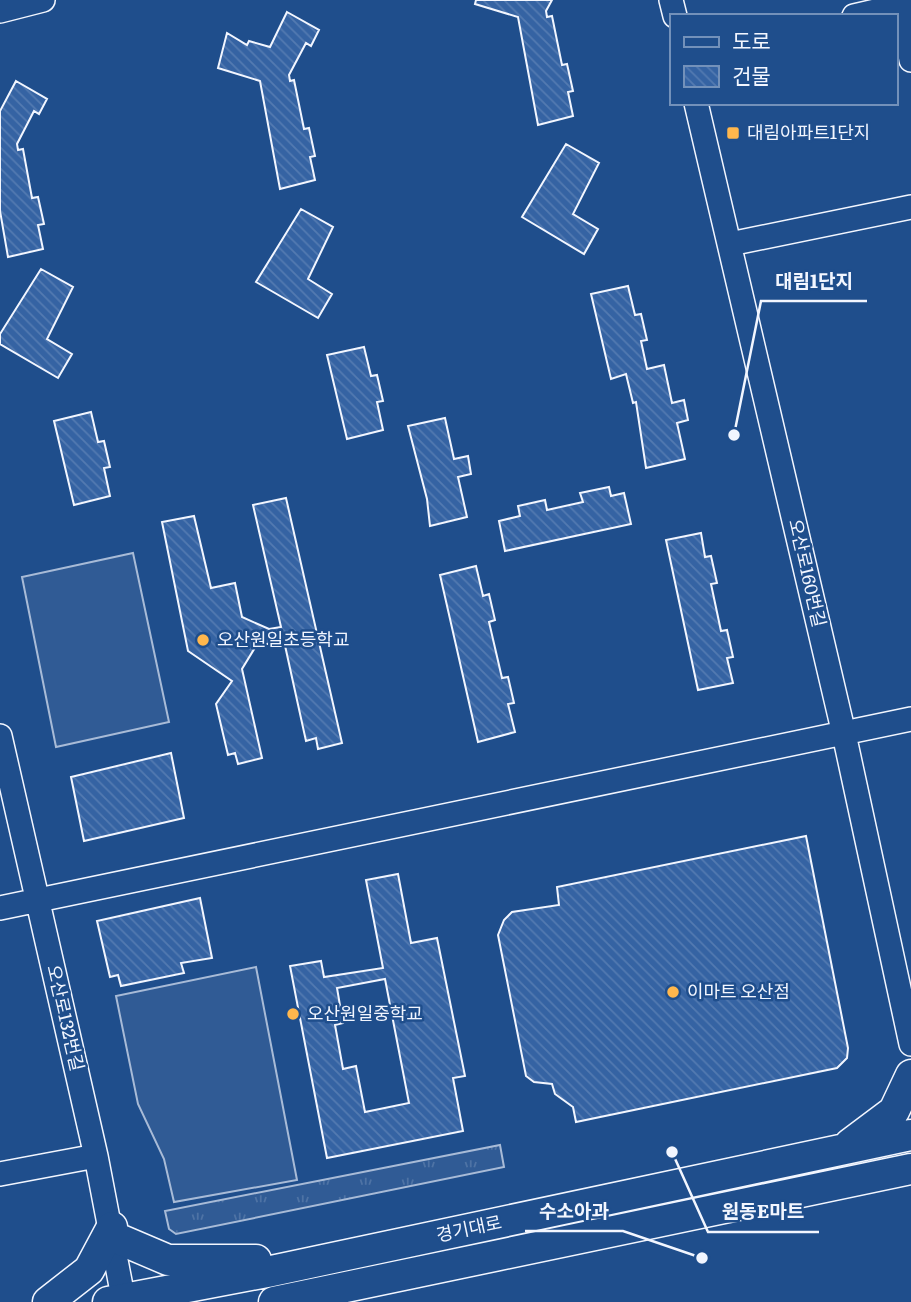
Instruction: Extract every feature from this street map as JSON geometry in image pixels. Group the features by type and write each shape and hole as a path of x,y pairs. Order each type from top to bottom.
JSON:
{"main road":[{"path":"843,1149 894,1111 911,1075"},
{"name":"경기대로","path":"119,1301 911,1135"},
{"name":"경기대로","path":"274,1302 911,1169"},
{"path":"48,1302 89,1270 113,1232 168,1260 323,1260"}],"street":[{"path":"0,11 43,0"},
{"path":"863,14 901,5 911,60"},
{"name":"오산로160번길","path":"696,105 844,734 911,1044"},
{"path":"730,244 911,207"},
{"path":"0,908 911,719"},
{"name":"오산로132번길","path":"0,736 113,1232 119,1301"},
{"path":"0,1174 96,1156"}],"green space":[{"path":"133,553 169,722 56,747 22,577"},
{"path":"256,967 297,1180 174,1202 164,1159 138,1104 116,996"},
{"path":"500,1145 504,1167 176,1234 169,1229 165,1211"}],"building":[{"path":"476,0 552,0 546,11 547,17 552,16 562,65 567,64 573,91 568,92 573,116 538,125 518,17 475,4"},
{"path":"287,12 319,30 311,46 306,43 289,75 290,81 294,80 304,129 309,128 315,156 310,157 315,180 280,189 260,81 218,68 227,33 247,45 249,41 270,47"},
{"path":"16,81 47,99 39,114 34,111 17,144 18,150 23,149 32,198 38,197 44,224 38,225 43,249 8,257 0,211 0,111"},
{"path":"566,144 599,163 573,214 598,229 584,254 522,217"},
{"path":"301,209 333,227 308,279 332,294 318,318 256,282"},
{"path":"41,269 73,287 47,339 72,354 58,378 0,344 0,334"},
{"path":"628,286 635,315 641,314 647,340 641,341 647,369 664,365 672,403 684,400 688,420 677,423 685,459 646,468 636,402 633,403 626,374 611,379 591,294"},
{"path":"364,347 371,376 377,375 383,401 377,402 383,430 347,439 327,355"},
{"path":"91,412 98,442 104,441 110,467 104,468 110,496 74,505 54,421"},
{"path":"445,418 454,459 468,456 471,474 458,477 467,517 430,526 427,499 408,426"},
{"path":"609,487 611,496 624,493 631,524 505,551 499,521 520,516 518,506 545,500 547,510 583,502 580,493"},
{"path":"286,498 342,743 318,749 316,738 306,741 284,641 256,646 242,669 262,758 238,764 235,753 228,755 216,704 232,681 188,651 162,522 194,516 211,588 235,583 242,617 269,629 281,627 253,505"},
{"path":"701,533 705,557 711,556 717,583 711,584 721,631 727,630 733,657 727,658 733,683 698,690 666,540"},
{"path":"476,566 483,596 489,594 495,620 489,622 502,678 508,677 514,703 508,704 515,732 478,742 440,575"},
{"path":"171,753 184,818 84,841 71,777"},
{"name":"이마트 오산점","path":"806,836 848,1048 847,1058 837,1068 576,1122 573,1107 555,1094 552,1084 534,1082 526,1076 498,935 504,920 512,912 559,905 557,887"},
{"path":"398,874 411,943 437,938 465,1076 453,1078 463,1131 327,1158 290,966 321,961 324,977 383,968 366,880","holes":["385,979 409,1103 365,1112 356,1066 343,1069 335,1025 343,1023 337,988"]},
{"path":"200,898 212,958 181,963 184,973 121,986 118,975 110,977 97,921"}],"place":[{"name":"대림아파트1단지","path":"733,133"},
{"name":"대림1단지","path":"734,435"},
{"name":"오산원일초등학교","path":"203,640"},
{"name":"이마트 오산점","path":"673,992"},
{"name":"오산원일중학교","path":"293,1014"},
{"name":"원동E마트","path":"672,1152"},
{"name":"수소아과","path":"702,1258"}]}
